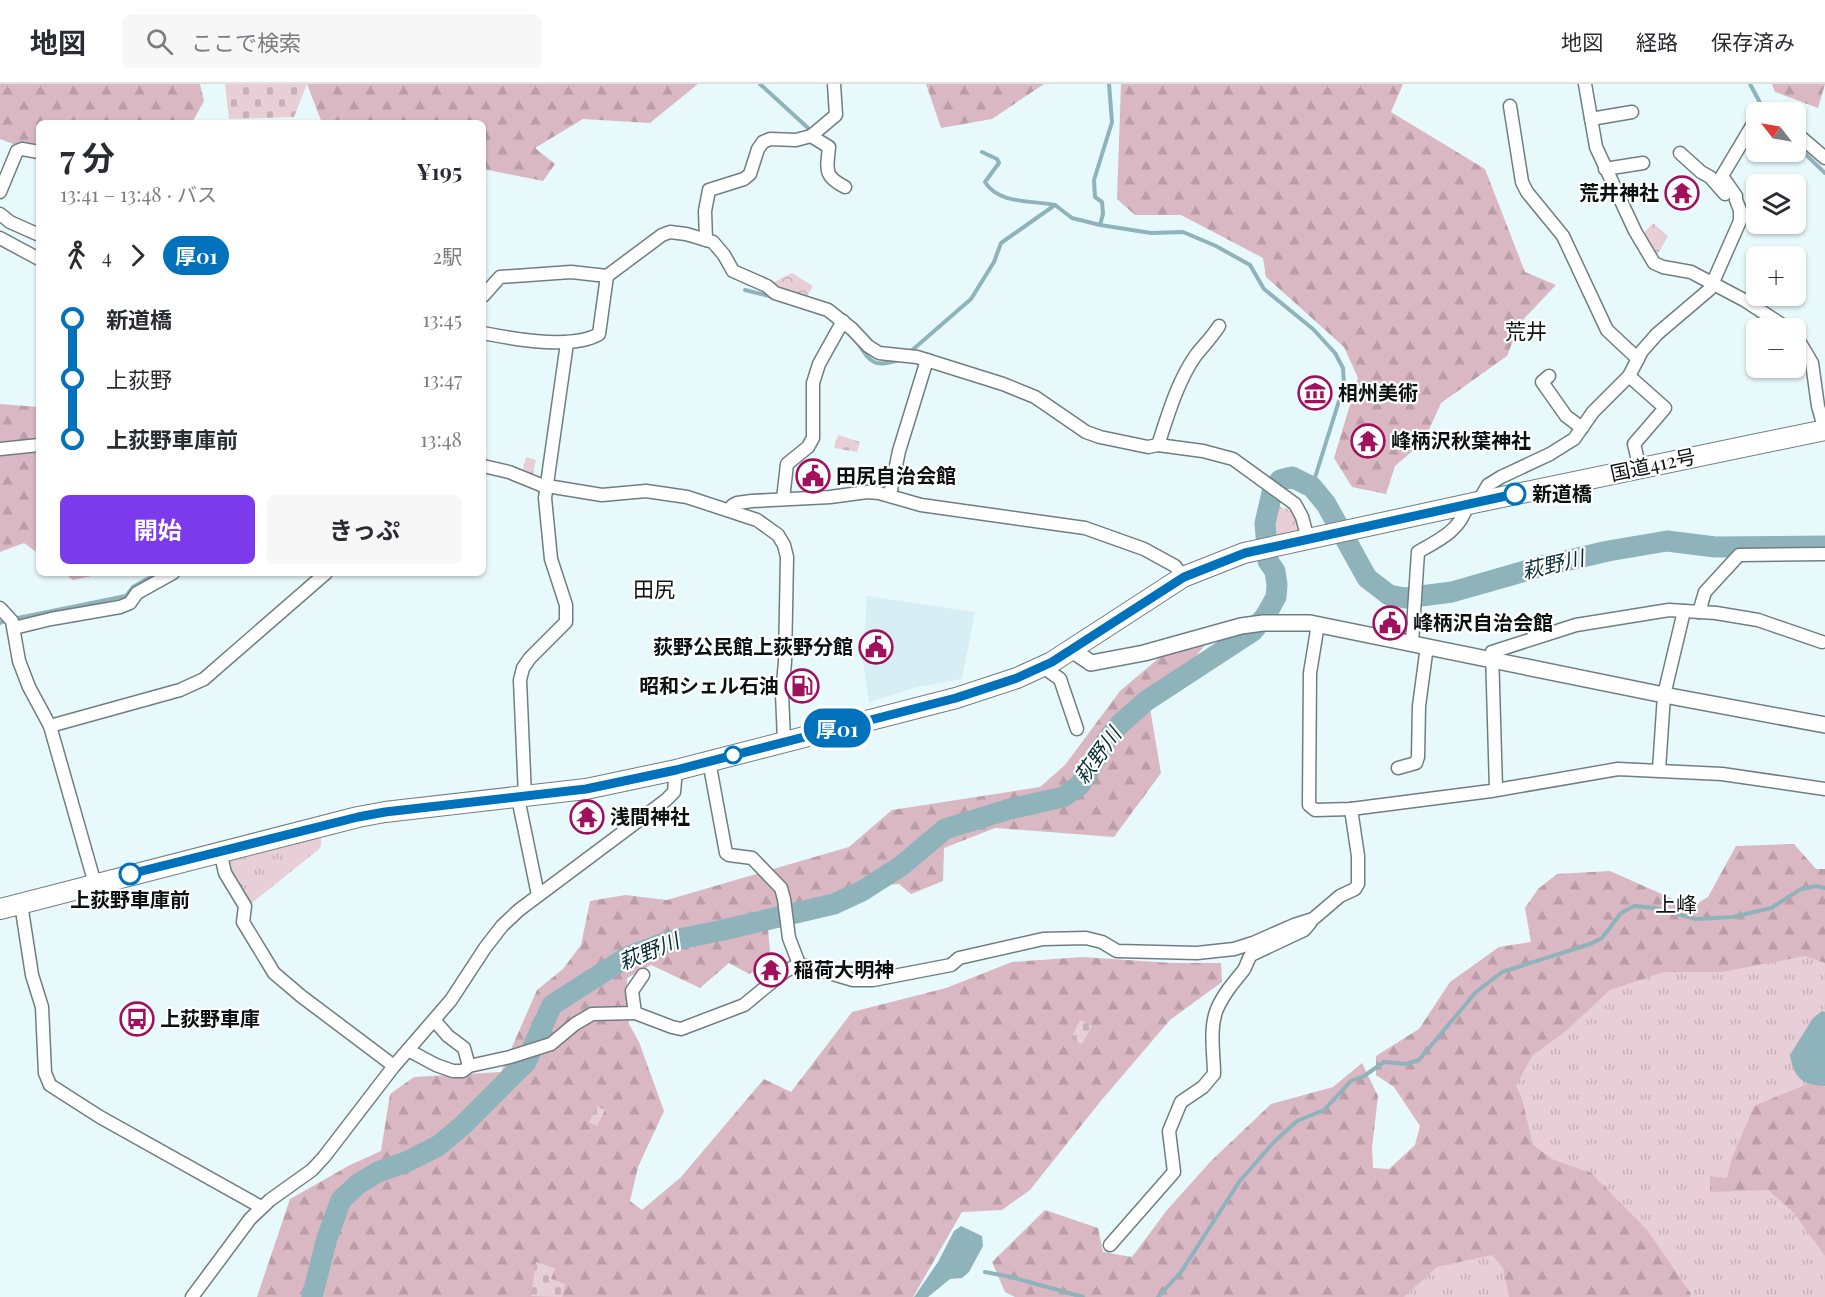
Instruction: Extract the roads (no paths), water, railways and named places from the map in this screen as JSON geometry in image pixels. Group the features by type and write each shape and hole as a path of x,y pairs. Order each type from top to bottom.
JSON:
{"highway":[{"name":"国道412号","path":"0,909 358,817 586,789 676,770 956,698 1017,678 1046,665 1184,577 1245,553 1472,503 1825,430"}],"street":[{"path":"706,240 705,212 709,190 744,179 750,174 758,149 763,142 770,139 796,140 811,136 836,115 834,84"},
{"path":"1585,84 1596,147 1635,231 1654,263 1691,272 1744,300 1772,318"},
{"path":"1510,106 1522,182 1527,192 1563,236 1607,330 1638,358"},
{"path":"1591,119 1632,112"},
{"path":"811,136 829,147 827,169 829,176 833,181 845,187"},
{"path":"1398,768 1416,763 1418,758 1419,644 1414,610 1418,552 1454,530 1472,503 1488,485 1550,454 1574,439 1593,412 1629,376 1642,351 1657,334 1710,289 1740,221 1736,196 1722,176 1746,136"},
{"path":"1806,142 1825,158"},
{"path":"0,192 17,151 36,152"},
{"path":"1680,153 1736,201"},
{"path":"1605,169 1643,163"},
{"path":"0,214 10,222 36,235"},
{"path":"486,333 567,343 592,338 598,334 606,281 662,235 670,232 706,240 713,242 733,271 767,286 775,293 828,310 841,325 879,353 927,360 1035,397 1086,432 1148,447 1158,445 1203,451 1233,459 1295,504 1315,538"},
{"path":"28,250 36,237"},
{"path":"0,238 28,250 36,257"},
{"path":"486,293 500,277 571,272 606,281"},
{"path":"783,499 787,464 808,447 813,438 813,383 819,364 841,325"},
{"path":"1158,445 1175,395 1185,375 1219,326"},
{"path":"538,896 521,798 520,680 523,668 530,657 566,622 567,612 551,559 545,498 567,343"},
{"path":"1806,353 1820,382 1818,406 1825,430"},
{"path":"890,495 899,452 927,360"},
{"path":"1629,376 1665,408 1635,444 1640,469"},
{"path":"1542,382 1566,416 1581,428"},
{"path":"0,449 36,445"},
{"path":"486,467 509,472 547,486 602,495 646,491 687,497 758,520 778,535 787,550 788,580 782,693 784,741"},
{"path":"729,510 737,503 830,497 867,492 890,495 931,507 1085,528 1144,549 1175,566 1184,577"},
{"path":"1699,612 1705,592 1739,555 1825,554"},
{"path":"14,628 120,607 130,603 137,593 168,576"},
{"path":"50,726 180,690 204,680 323,576"},
{"path":"0,608 12,621 20,661 29,687 50,726 95,884"},
{"path":"1496,789 1492,652 1576,626 1669,610 1758,620 1822,642"},
{"path":"1659,770 1664,695 1684,610"},
{"path":"1072,650 1091,663 1144,653 1241,626 1263,623 1318,624 1664,695 1825,725"},
{"path":"1318,624 1310,673 1309,805 1315,810 1351,809 1491,791 1618,768 1722,774 1825,789"},
{"path":"1046,665 1050,672 1060,679 1076,712 1077,729"},
{"path":"710,761 726,853 752,858 781,888 789,938 799,963"},
{"path":"192,1297 250,1219 261,1208 312,1170 394,1066 451,1000 502,926 538,896 666,800 674,792 676,770"},
{"path":"1110,1245 1174,1172 1169,1131 1181,1102 1203,1087 1214,1074 1213,1023 1216,1011 1226,993 1247,966 1248,959 1251,955 1304,930 1313,919 1340,896 1355,889 1358,884 1358,856 1351,809"},
{"path":"220,851 225,873 245,906 243,922 274,973 394,1066"},
{"path":"21,904 32,975 42,1007 45,1072 50,1085 100,1117 261,1208"},
{"path":"408,1050 436,1065 453,1071 463,1071 469,1066 510,1057 551,1044 574,1024 592,1014 635,1013 681,1029 744,1005 784,972 799,963 853,980 873,980 951,965 959,958 1043,939 1086,938 1102,942 1117,951 1197,953 1234,949 1313,919"},
{"path":"635,1013 632,991 643,975"},
{"path":"434,1020 448,1036 464,1048 469,1066"}],"waterway":[{"path":"760,84 808,128"},
{"path":"1100,225 1103,214 1102,202 1095,197 1094,180 1112,122 1109,84"},
{"path":"1750,84 1760,102"},
{"path":"982,152 997,159 999,163 985,182 999,195 1055,205"},
{"path":"1806,155 1825,173"},
{"path":"910,352 971,299 994,262 1001,243 1055,205 1072,218 1100,225 1151,233 1183,232 1216,246 1250,265 1264,289 1313,329 1335,353 1343,368 1344,385 1312,487"},
{"path":"745,290 773,297"},
{"path":"857,342 874,362 884,364 899,360"},
{"name":"萩野川","path":"312,1297 327,1238 341,1200 358,1184 378,1172 406,1162 438,1146 462,1126 526,1062 552,1005 627,957 669,941 834,904 862,891 901,866 945,829 1010,809 1063,797 1080,785 1106,741 1119,725 1146,701 1253,631 1266,615 1276,597 1277,585 1275,571 1268,561 1265,523 1272,493 1280,480 1292,477 1312,487 1326,504 1367,578 1389,595 1405,598 1452,592 1539,567 1608,551 1667,541 1715,547 1825,546"},
{"path":"18,618 126,596 133,587 153,576"},
{"path":"1158,1297 1181,1272 1239,1182 1273,1143 1297,1121 1324,1110 1351,1081 1364,1076 1384,1062 1406,1064 1419,1060 1476,992 1502,972 1590,944 1602,938 1621,913 1634,906 1655,908 1696,919 1733,917 1771,908 1801,889 1817,886 1825,888"},
{"path":"985,1272 1083,1297"}],"place":[{"name":"荒井神社","path":"1682,193"},
{"name":"相州美術","path":"1315,393"},
{"name":"峰柄沢秋葉神社","path":"1368,441"},
{"name":"田尻自治会館","path":"813,476"},
{"name":"新道橋","path":"1515,494"},
{"name":"峰柄沢自治会館","path":"1390,623"},
{"name":"荻野公民館上荻野分館","path":"876,647"},
{"name":"昭和シェル石油","path":"802,686"},
{"name":"浅間神社","path":"587,817"},
{"name":"上荻野車庫前","path":"130,874"},
{"name":"稲荷大明神","path":"771,970"},
{"name":"上荻野車庫","path":"137,1019"}],"district":[{"name":"荒井","path":"1526,332"},
{"name":"田尻","path":"654,590"},
{"name":"上峰","path":"1676,905"}]}
